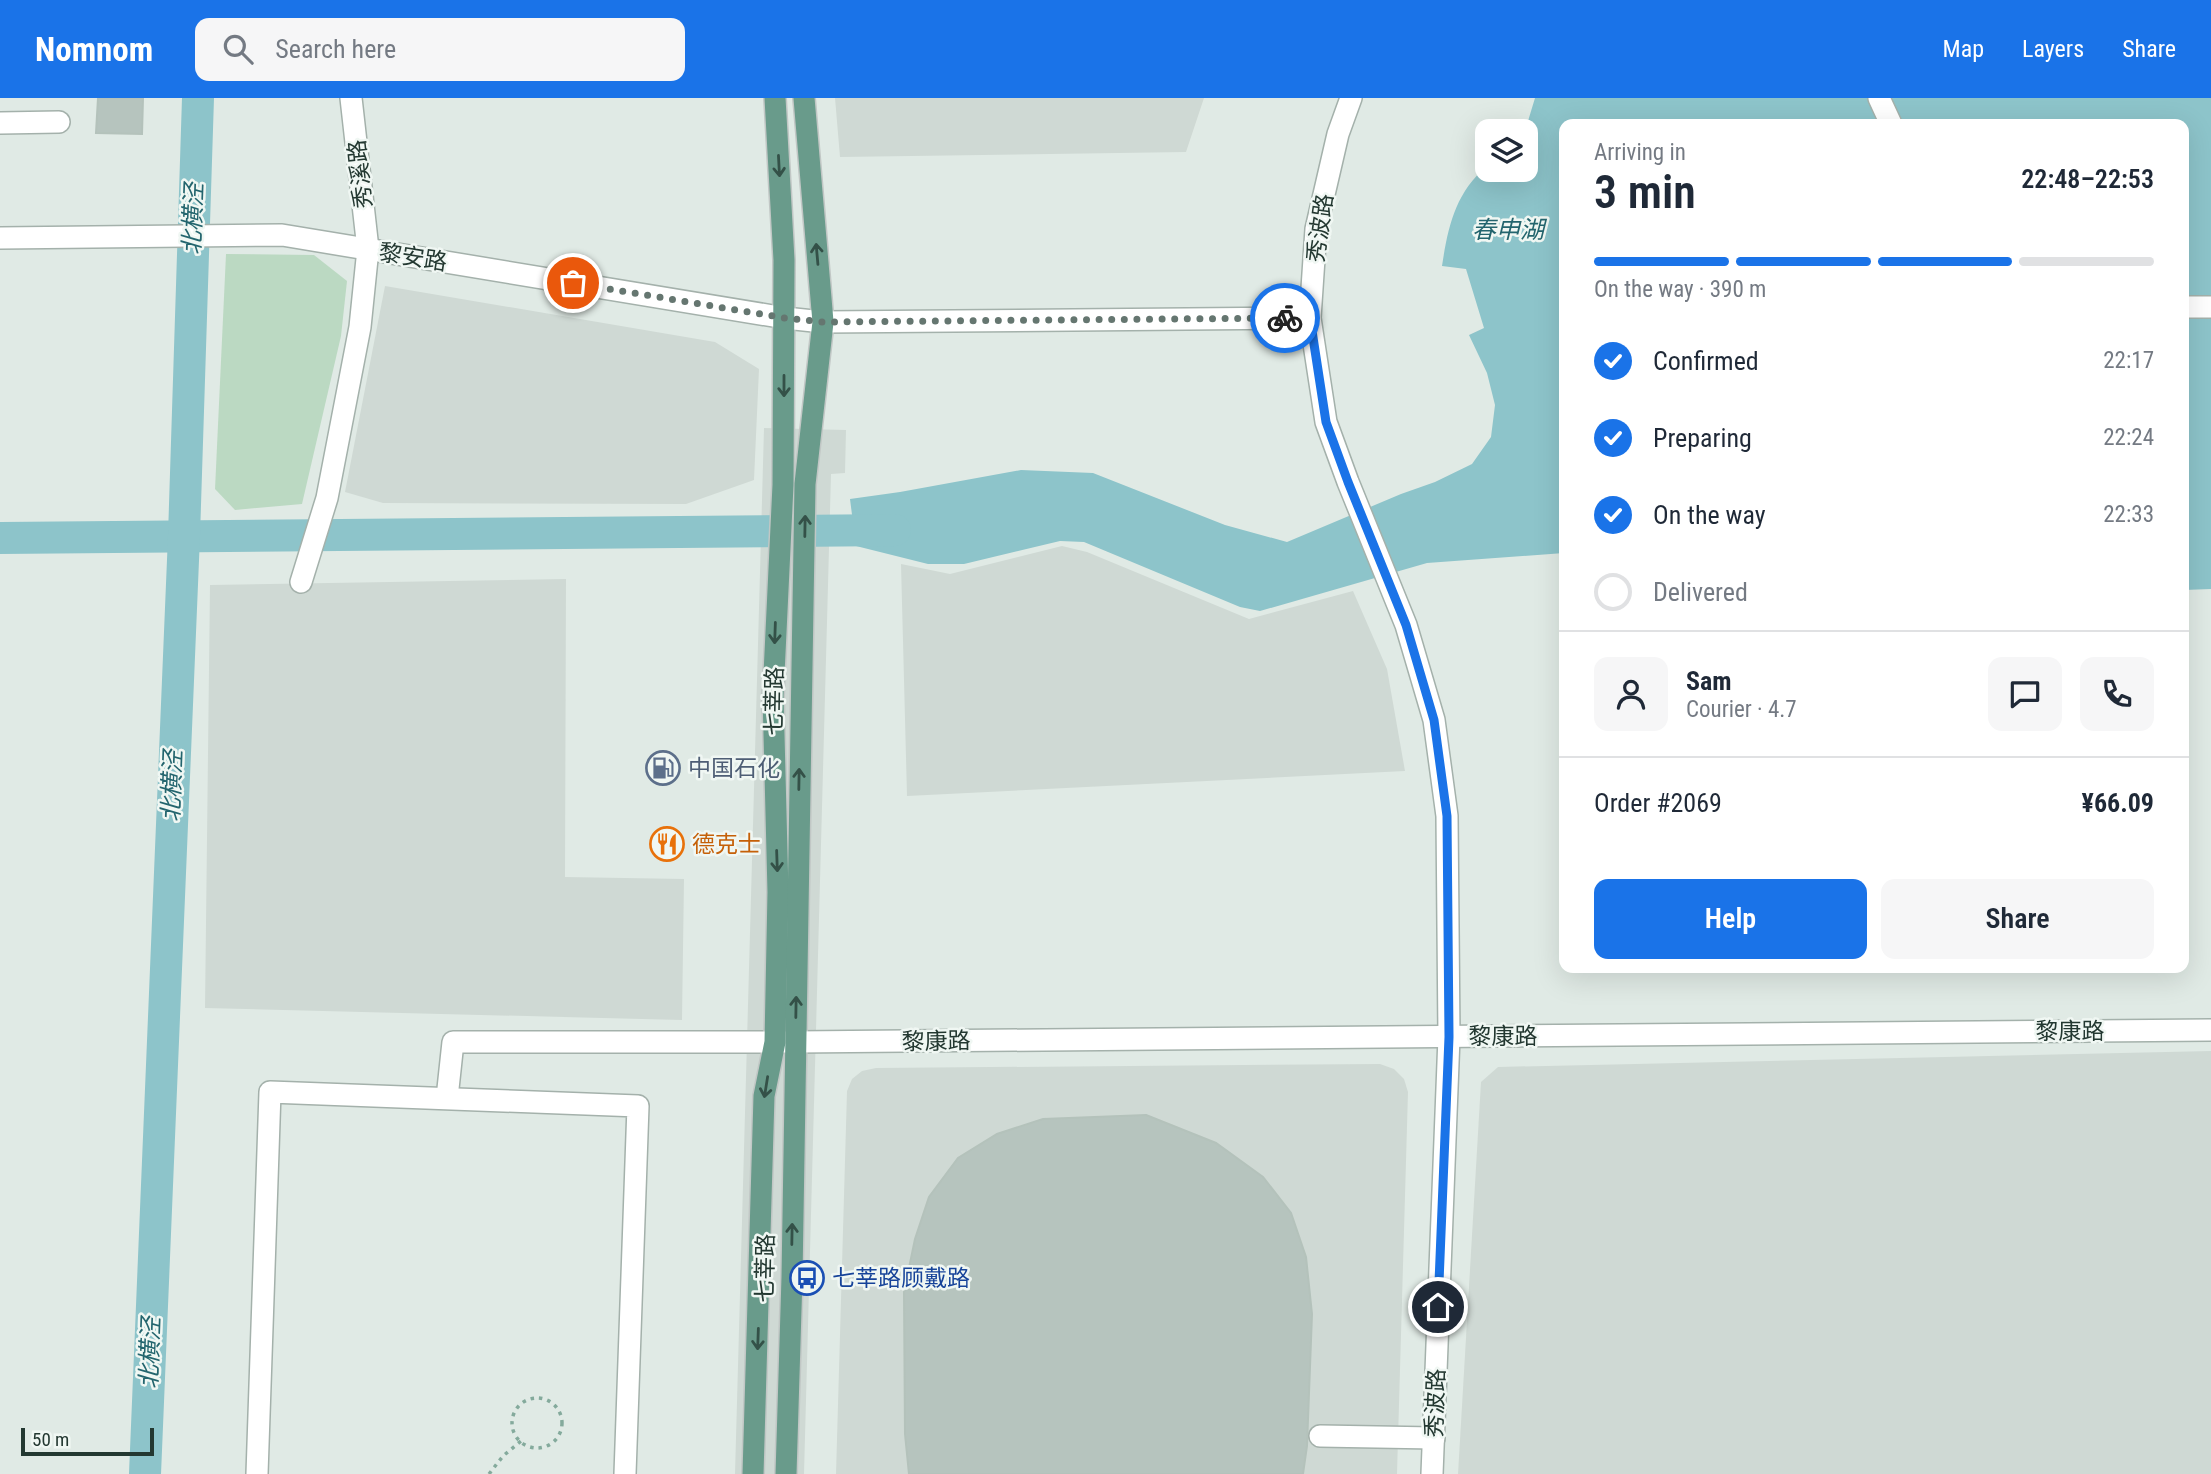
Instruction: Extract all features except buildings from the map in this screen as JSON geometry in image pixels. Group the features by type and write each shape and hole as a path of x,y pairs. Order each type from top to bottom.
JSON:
{"main road":[{"name":"七莘路","path":"753,1474 764,1096 785,1042 773,695 783,485 785,318 775,98"},
{"name":"七莘路","path":"786,1474 785,1042 805,484 823,322 804,98"}],"street":[{"name":"秀溪路","path":"301,582 327,498 359,327 368,249 351,98"},
{"name":"秀波路","path":"1351,98 1338,134 1316,229 1310,318 1326,422 1406,625 1434,720 1447,816 1449,1037 1432,1474"},
{"path":"1880,98 1889,119"},
{"path":"0,124 59,122"},
{"name":"黎安路","path":"0,238 282,235 823,322 1310,318"},
{"path":"2189,307 2211,307"},
{"name":"黎康路","path":"447,1098 453,1042 785,1042 2211,1030"},
{"path":"257,1474 270,1092 638,1105 625,1474"},
{"path":"1320,1436 1434,1438"}],"path":[{"path":"531,1398 540,1398 554,1404 562,1418 560,1434 555,1440 541,1447 533,1447 521,1441 514,1432 512,1423 518,1407 531,1398"},
{"path":"489,1474 503,1456 521,1441"}],"shaded area":[{"path":"835,98 1204,98 1186,152 840,157"},
{"path":"385,286 715,342 759,369 754,480 686,504 383,503 345,492"},
{"path":"764,428 846,430 845,473 831,474 804,1474 735,1474"},
{"path":"1062,546 1087,552 1249,619 1353,591 1387,669 1405,771 907,796 901,564 950,574"},
{"path":"566,579 565,877 684,879 682,1020 205,1008 210,585"},
{"path":"2211,1051 2211,1474 1458,1474 1481,1082 1498,1067"},
{"path":"1380,1064 1394,1069 1404,1079 1408,1092 1397,1474 836,1474 847,1091 852,1079 862,1071 876,1068"}],"green space":[{"path":"226,254 314,255 347,281 341,336 302,504 235,510 215,489"}],"water":[{"name":"春申湖","path":"1535,98 2211,98 2211,589 2189,590 2189,119 1559,119 1559,553 1427,563 1260,611 1240,607 1084,542 1060,541 964,564 928,564 856,546 850,499 1021,470 1093,473 1225,525 1287,542 1435,482 1472,464 1491,437 1495,405 1487,373 1469,335 1484,328 1466,269 1442,266 1450,224 1475,177 1475,182 1538,182 1538,119 1529,119"}],"waterway":[{"name":"北横泾","path":"145,1474 184,536 198,98"},
{"path":"0,538 895,530"}],"way so far":[{"path":"573,283 823,322 1285,318"}],"place":[{"name":"中国石化","path":"663,768"},
{"name":"德克士","path":"667,844"},
{"name":"七莘路顾戴路","path":"807,1278"}],"route":[{"path":"1285,318 1310,318 1326,422 1406,625 1434,720 1447,816 1449,1037 1438,1307"}]}
